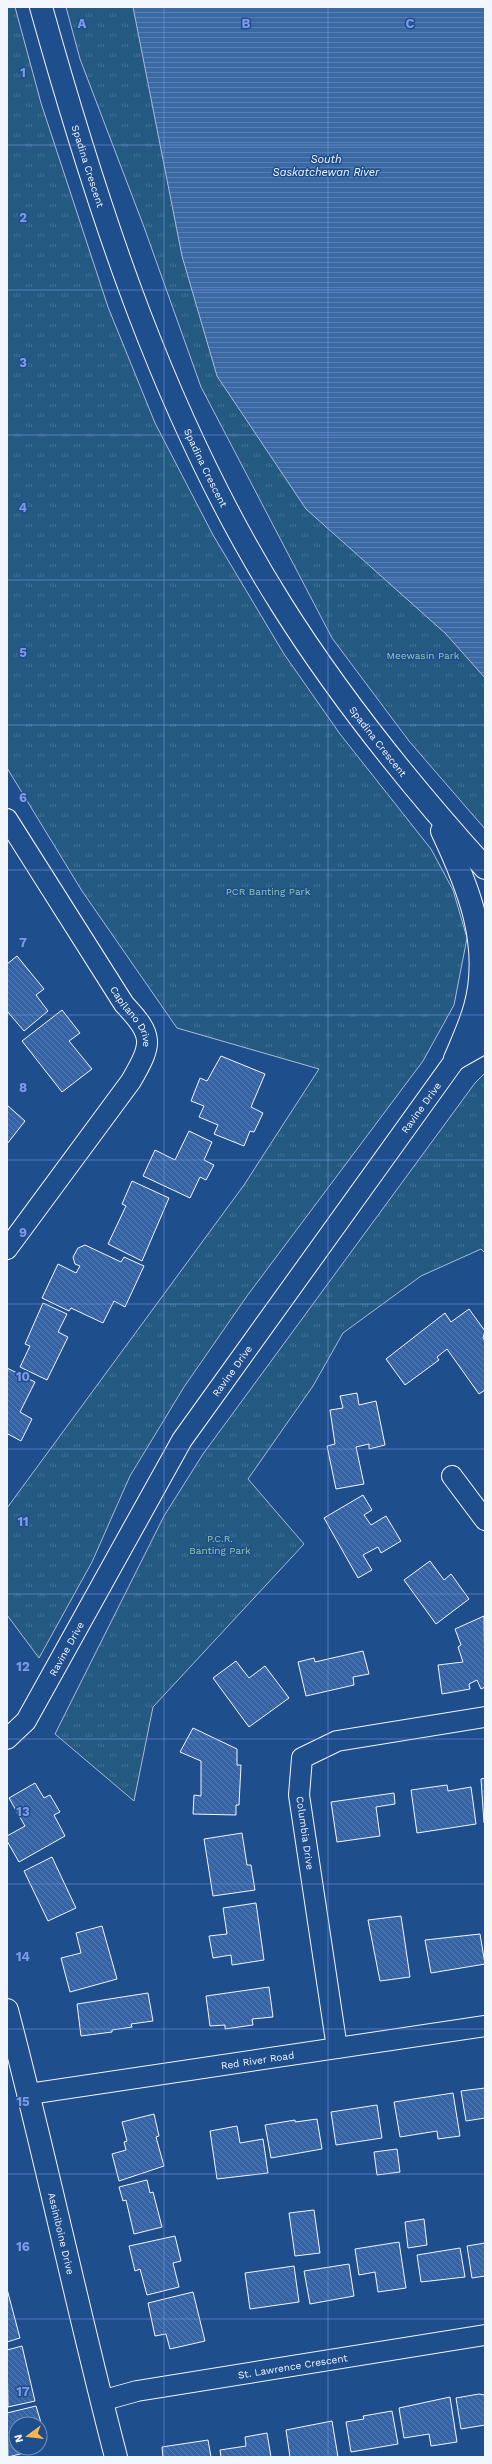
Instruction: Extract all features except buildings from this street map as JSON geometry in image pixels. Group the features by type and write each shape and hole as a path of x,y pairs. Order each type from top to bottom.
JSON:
{"street":[{"name":"Spadina Crescent","path":"41,7 68,102 125,277 158,362 196,447 240,534 280,603 326,672 432,810 485,868"},
{"path":"432,810 464,877 477,919 481,945 481,973 476,1006 456,1059"},
{"name":"Capilano Drive","path":"7,819 124,1004 143,1024 149,1042 142,1062 131,1081 7,1249"},
{"name":"Ravine Drive","path":"7,1739 26,1721 182,1440 485,1018"},
{"path":"456,1059 485,1042"},
{"path":"452,1476 485,1520"},
{"name":"Columbia Drive","path":"337,2048 299,1795 302,1758 337,1741 485,1717"},
{"name":"Assiniboine Drive","path":"7,2010 29,2094 101,2401 116,2457"},
{"name":"Red River Road","path":"29,2094 485,2026"},
{"name":"St. Lawrence Crescent","path":"101,2401 137,2391 485,2335"}],"green space":[{"name":"PCR Banting Park","path":"7,7 15,7 41,103 108,307 155,423 213,535 284,654 340,734 431,849 453,890 467,938 454,1005 423,1061 247,1296 184,1387 130,1476 92,1562 39,1658 7,1615 7,1508 244,1185 319,1069 177,1028 82,891 7,768"},
{"name":"Meewasin Park","path":"66,7 154,7 485,621 485,829 409,741 332,638 201,387 144,227 80,59"},
{"name":"P.C.R. Banting Park","path":"485,1073 485,1253 481,1249 421,1276 343,1333 313,1386 248,1479 304,1544 153,1707 134,1801 55,1734 164,1516 203,1454 475,1083"}],"water":[{"name":"South Saskatchewan River","path":"133,7 485,7 485,678 446,634 306,509 217,376 182,256"}]}
